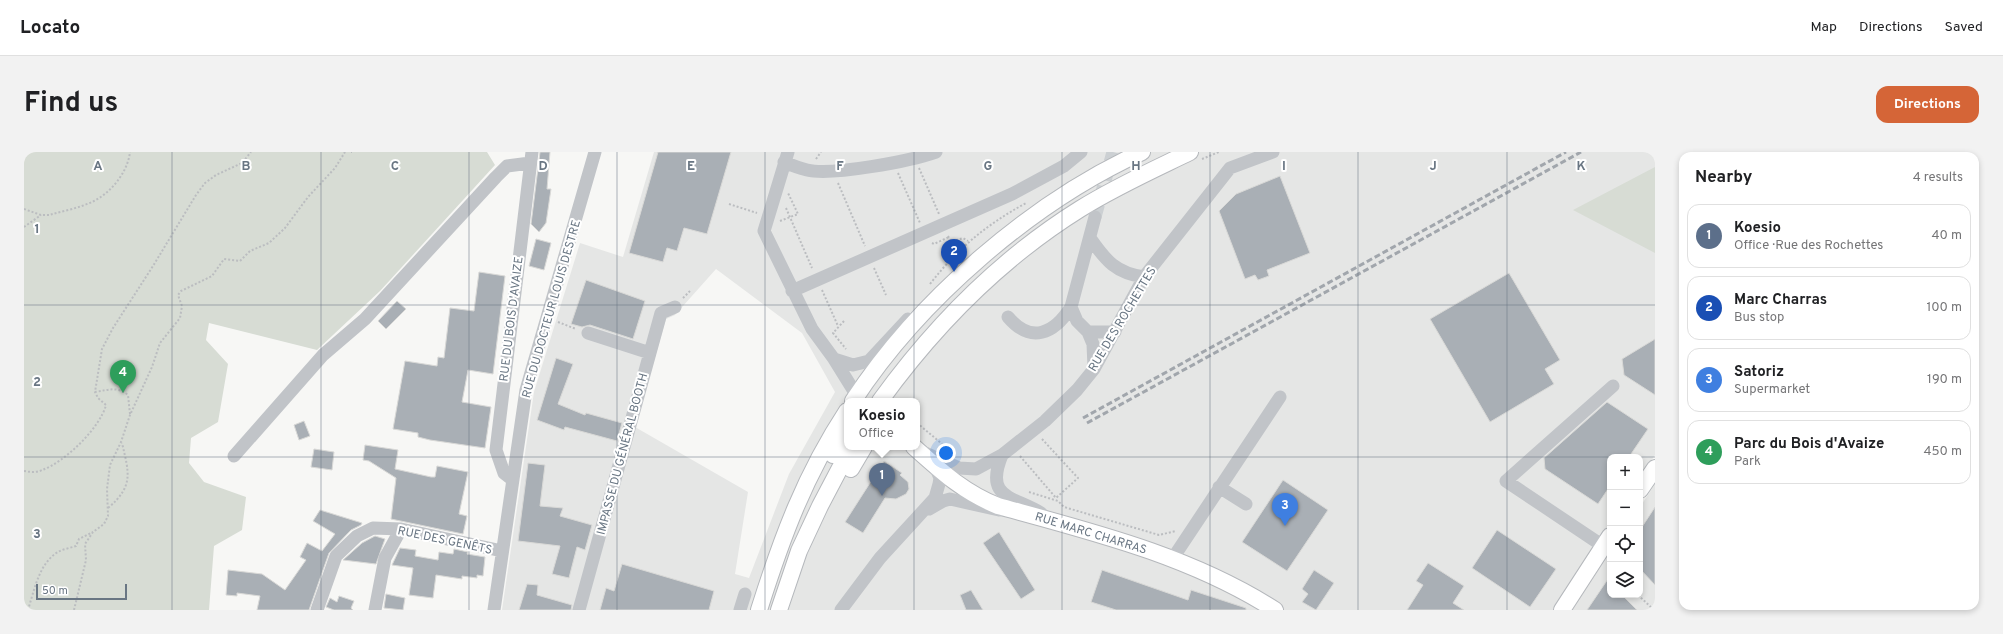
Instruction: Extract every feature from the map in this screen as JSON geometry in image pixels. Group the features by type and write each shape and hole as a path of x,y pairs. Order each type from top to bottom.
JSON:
{"main road":[{"path":"861,398 895,345 935,302 968,270 1022,225 1094,177 1142,152"},
{"path":"882,398 943,322 969,295 1024,248 1073,213 1106,193 1195,156"},
{"path":"759,610 780,544 799,496 844,416"},
{"path":"799,551 800,529 805,514 832,458 844,437"},
{"path":"779,610 799,551 826,494 849,450"},
{"path":"799,551 817,529 862,450"},
{"name":"RUE MARC CHARRAS","path":"917,450 964,489 980,498 1173,558 1226,583 1275,610"},
{"path":"1643,486 1655,468"},
{"path":"1562,610 1607,541"}],"street":[{"name":"RUE DU DOCTEUR LOUIS DESTRE","path":"494,610 526,390 595,152"},
{"path":"859,398 834,359 812,329 792,291 764,231 786,157 808,170 839,170 898,162 936,152"},
{"path":"792,291 870,257 928,238 943,224 1039,180 1064,166 1082,152"},
{"name":"RUE DES ROCHETTES","path":"920,450 967,470 984,466 1002,455 1045,421 1077,390 1094,369 1144,277 1230,168 1273,152"},
{"path":"234,456 323,355 365,319 496,177 507,166 531,158"},
{"name":"RUE DU BOIS D'AVAIZE","path":"513,480 504,473 496,450 531,158"},
{"path":"1008,317 1022,331 1032,333 1044,332 1058,325 1071,307 1095,217"},
{"path":"1090,238 1110,262 1127,274 1144,277"},
{"path":"834,359 853,365 868,362 912,314 935,302"},
{"name":"IMPASSE DU GÉNÉRAL BOOTH","path":"579,610 661,312 675,307"},
{"path":"1071,307 1077,321 1088,332 1093,344 1094,369"},
{"path":"1088,332 1115,332"},
{"path":"588,333 650,353"},
{"path":"1607,541 1506,481 1613,386"},
{"path":"1173,558 1280,397"},
{"path":"1002,455 996,473 997,483 1000,489 1008,498 1038,511 1053,521"},
{"path":"841,610 880,558 924,512 938,491 940,478 935,466"},
{"path":"1219,487 1246,504"},
{"path":"924,512 943,501 950,499 988,509 1018,511"},
{"name":"RUE DES GENÊTS","path":"316,610 336,556 357,536 373,528 401,529 502,551"},
{"path":"376,610 385,558 401,529"},
{"path":"740,610 744,594"}],"path":[{"path":"24,209 41,215 49,215 95,200 120,178 129,161 130,152"},
{"path":"24,472 43,470 65,456 104,415 106,405 98,398 95,392 102,348 113,328 205,183 216,175 242,163 251,152"},
{"path":"28,610 38,577 49,561 57,553 76,546 79,539 93,532 104,524 108,516 107,490 110,464 121,442 130,415 152,367 160,343 180,318 182,306 178,295 181,291 212,276 224,259 240,261 250,251 269,243 285,228 308,197 335,168 345,152"},
{"path":"816,159 821,152"},
{"path":"1195,156 1219,152"},
{"path":"918,167 951,242 963,238 969,241"},
{"path":"898,172 928,238 930,246"},
{"path":"837,181 886,295"},
{"path":"786,208 838,326"},
{"path":"24,227 41,215"},
{"path":"928,238 934,244 949,237"},
{"path":"547,319 588,333"},
{"path":"834,336 833,334 838,326 844,321"},
{"path":"95,392 116,388 121,390 128,395 130,415"},
{"path":"920,426 947,448"},
{"path":"1038,435 1078,478 1056,498"},
{"path":"108,508 121,498 126,484 126,464 121,442"},
{"path":"1017,453 1064,507 1159,535 1168,534 1178,530"},
{"path":"1022,490 1058,501"},
{"path":"74,610 86,560 85,544 93,532"},
{"path":"1641,598 1654,610"}],"shaded area":[{"path":"24,152 487,152 495,165 380,291 317,350 209,323 206,340 228,364 218,422 191,438 189,463 204,482 246,497 242,530 214,546 209,610 24,610"},
{"path":"654,152 1655,152 1655,455 1643,473 1643,454 1607,454 1607,531 1556,610 502,610 534,392 580,243 623,257","holes":["716,269 802,333 835,392 789,474 749,578 735,574 748,492 635,427 666,319 675,315"]},
{"path":"1655,167 1655,253 1573,210"},
{"path":"1655,484 1655,610 1572,610 1607,558 1607,598 1643,598 1643,502"}],"building":[{"path":"540,152 550,152 547,189 551,189 546,223 539,232 531,224"},
{"path":"658,152 731,152 707,234 684,228 677,251 667,248 663,262 629,253"},
{"path":"1280,176 1310,253 1267,270 1269,276 1258,280 1255,275 1245,279 1219,211 1236,194"},
{"path":"536,239 551,243 544,270 529,266"},
{"path":"479,272 505,276 493,374 468,370 462,402 491,407 485,448 430,440 418,437 418,433 393,429 405,361 437,366 438,357 444,358 450,308 474,311"},
{"path":"1509,273 1560,360 1545,369 1554,384 1490,422 1430,319"},
{"path":"586,280 645,301 633,339 590,325 582,327 571,324"},
{"path":"397,301 406,309 386,329 378,321"},
{"path":"1655,339 1655,395 1624,375 1622,359"},
{"path":"556,358 573,364 558,404 585,415 586,413 622,423 617,441 565,427 564,430 537,420"},
{"path":"1607,402 1648,429 1631,454 1607,454 1607,490 1598,504 1545,469 1544,458"},
{"path":"304,421 310,436 299,440 294,425"},
{"path":"365,445 398,450 395,469 431,477 435,477 437,466 468,472 459,514 467,516 463,534 391,519 396,478 369,461 363,460"},
{"path":"314,449 334,452 332,470 311,467"},
{"path":"884,461 902,473 900,475 908,482 909,489 906,494 896,499 885,498 863,533 845,522"},
{"path":"528,463 545,465 540,506 563,508 560,516 592,525 585,550 577,547 569,578 552,574 560,546 518,541"},
{"path":"1283,480 1328,510 1287,571 1242,542"},
{"path":"1655,507 1655,585 1643,572 1643,525"},
{"path":"320,510 362,523 351,530 329,553 309,610 257,610 260,596 237,593 237,596 226,595 228,570 262,574 285,590 306,560 300,557 307,543 322,551 335,534 313,521"},
{"path":"1497,530 1556,569 1530,607 1472,568"},
{"path":"999,532 1035,590 1021,599 983,543"},
{"path":"375,536 385,539 376,564 343,560 362,543"},
{"path":"400,548 416,550 415,556 438,560 439,552 453,554 454,549 468,552 467,554 485,557 483,576 477,575 477,578 462,576 462,579 436,575 433,598 409,595 413,568 392,565"},
{"path":"1428,563 1464,586 1453,603 1464,610 1407,610 1423,585 1416,581"},
{"path":"622,564 714,591 709,610 600,610 606,588 614,591"},
{"path":"1102,570 1188,600 1191,590 1246,608 1246,610 1116,610 1091,602"},
{"path":"1314,570 1334,583 1316,610 1302,602 1308,594 1302,589"},
{"path":"1607,580 1607,598 1625,598 1637,610 1587,610"},
{"path":"527,584 538,585 537,595 572,605 571,610 519,610"},
{"path":"971,590 983,610 966,610 960,595"},
{"path":"386,594 405,598 403,610 384,608"},
{"path":"339,596 354,601 351,608 353,610 334,610 326,607 330,598 337,602"}],"tunnel":[{"path":"1095,217 1113,152"}],"railway":[{"path":"1083,418 1566,152"},
{"path":"1087,423 1581,152"}],"place":[{"name":"Marc Charras","path":"954,272"},
{"name":"Parc du Bois d'Avaize","path":"123,393"},
{"name":"Koesio","path":"882,496"},
{"name":"Satoriz","path":"1285,526"}]}
